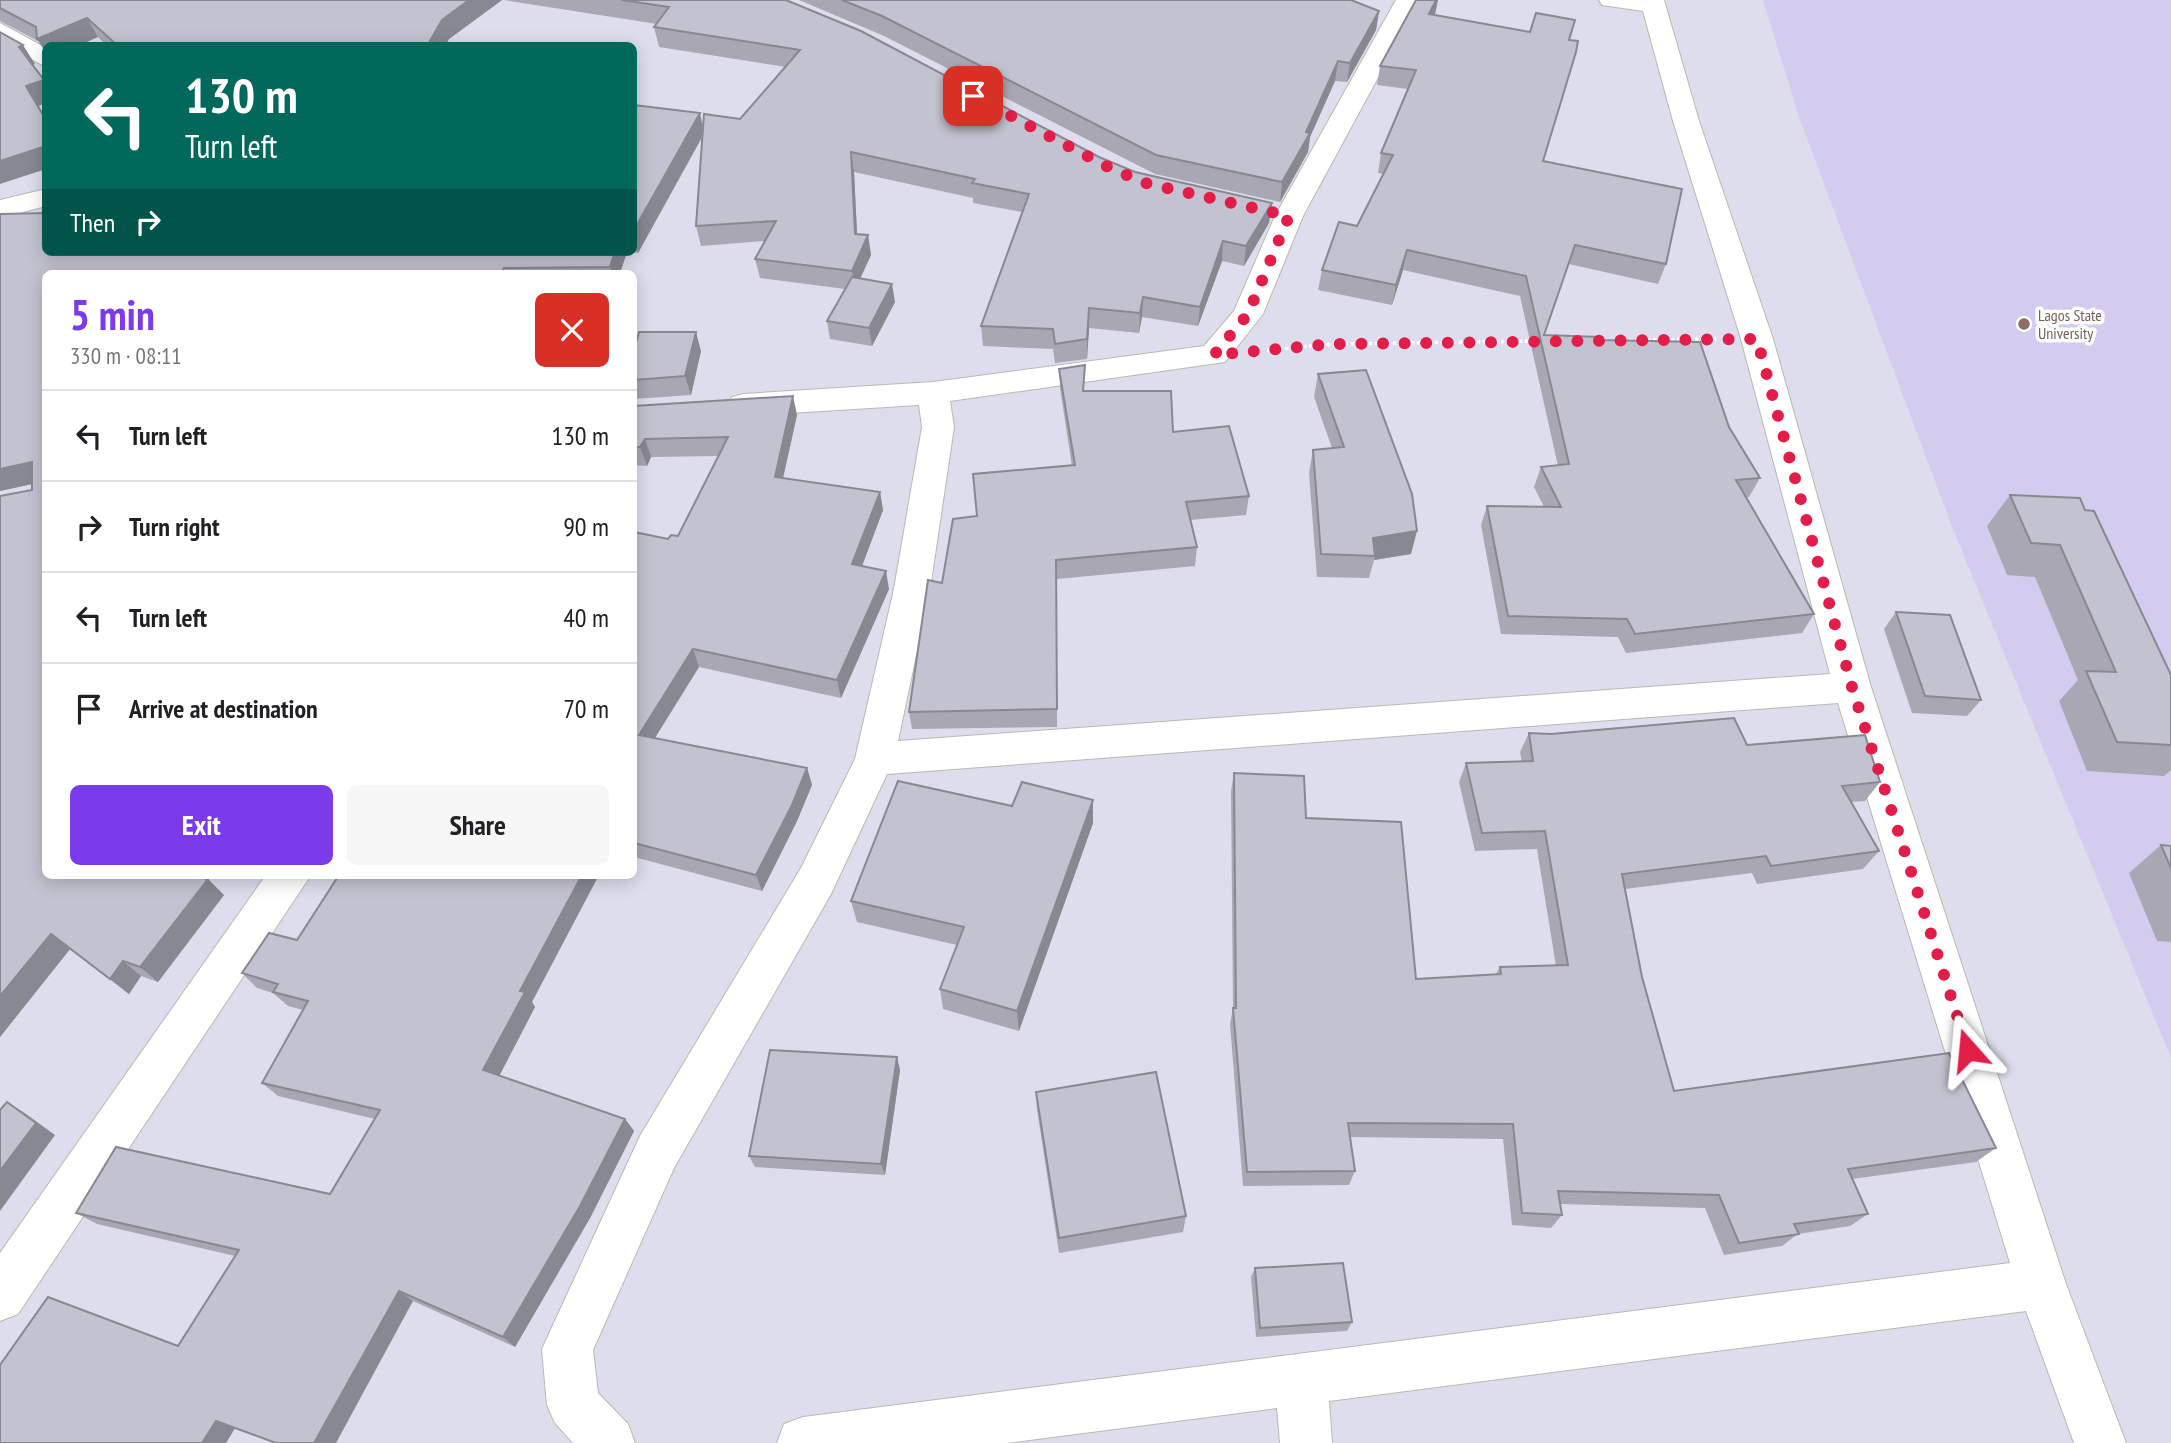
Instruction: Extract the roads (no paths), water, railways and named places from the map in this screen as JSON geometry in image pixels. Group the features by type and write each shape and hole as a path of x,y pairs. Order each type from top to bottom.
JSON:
{"street":[{"path":"715,407 933,393 1214,355 1248,314 1278,213 1381,20 1408,0"},
{"path":"1611,0 1653,3 1686,121 1757,339 1852,687 2042,1284 2100,1443"},
{"path":"0,31 42,57"},
{"path":"0,209 42,198"},
{"path":"609,1443 573,1405 567,1349 657,1152 816,881 875,759 912,589 937,427 933,393"},
{"path":"875,759 1852,687"},
{"path":"0,1296 287,879"},
{"path":"803,1443 2042,1284"},
{"path":"1301,1379 1306,1443"}],"place":[{"name":"Lagos State University","path":"2024,324"}]}
